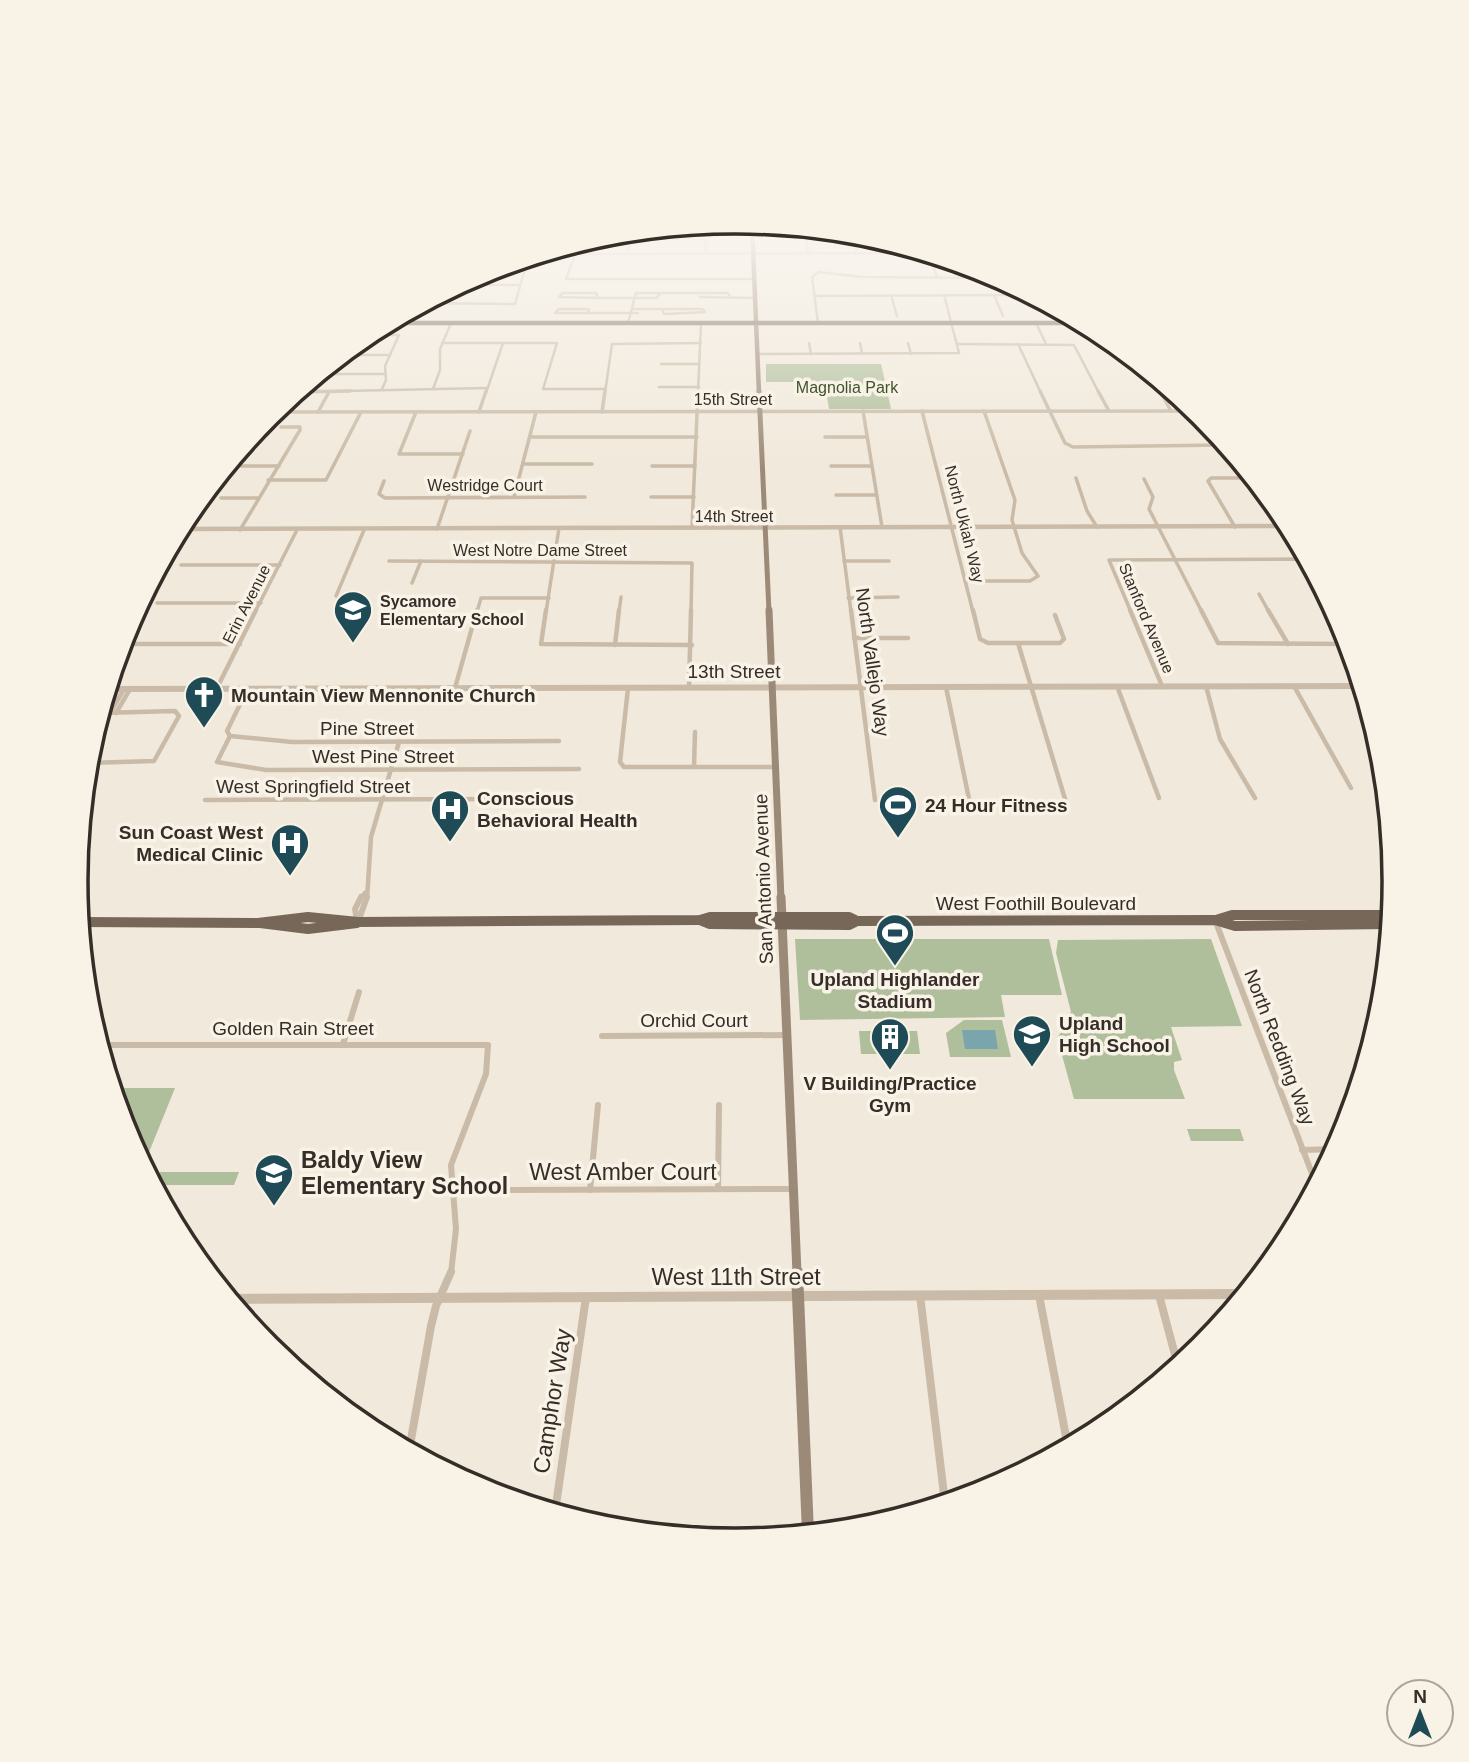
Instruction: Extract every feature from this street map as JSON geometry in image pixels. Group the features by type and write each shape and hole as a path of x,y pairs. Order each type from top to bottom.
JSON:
{"main road":[{"name":"San Antonio Avenue","path":"756,306 808,1523"},
{"path":"411,321 1061,323"},
{"name":"West Foothill Boulevard","path":"89,922 258,923 272,927 340,928 358,922 700,920 710,923 783,920 849,925 857,921 1215,920 1232,915 1380,915"},
{"name":"West Foothill Boulevard","path":"1215,920 1235,926 1380,924"}],"street":[{"path":"628,323 633,306"},
{"path":"636,323 639,306"},
{"path":"816,306 818,323"},
{"path":"894,306 897,316"},
{"path":"758,354 959,353 948,306"},
{"path":"999,306 1003,316"},
{"path":"588,313 587,309 556,310 555,313 588,313 662,309 706,310 701,314 664,314 662,309"},
{"path":"433,389 440,370 439,354 442,343 451,323"},
{"path":"692,528 701,323"},
{"path":"1036,323 1046,344"},
{"path":"382,389 384,368 399,335 388,335"},
{"path":"442,343 558,344 543,389 606,389"},
{"path":"479,412 503,343"},
{"path":"602,412 612,344 701,343"},
{"path":"809,343 811,354"},
{"path":"860,343 862,354"},
{"path":"908,343 911,354"},
{"path":"957,344 1074,345 1109,411"},
{"path":"1018,344 1065,443 1073,447 1212,445"},
{"path":"359,355 390,355"},
{"path":"661,364 699,364"},
{"path":"334,374 385,374"},
{"path":"659,387 699,387"},
{"path":"311,393 487,388"},
{"path":"318,412 330,392"},
{"path":"1164,397 1171,411"},
{"path":"863,411 882,527"},
{"name":"North Ukiah Way","path":"922,411 950,527 983,642"},
{"path":"965,581 1035,580 1038,576 1026,561 1014,527 1012,514 1015,500 984,411"},
{"name":"15th Street","path":"290,412 1178,411"},
{"path":"268,480 326,480 361,412"},
{"path":"416,412 399,454 463,454"},
{"path":"514,497 536,412"},
{"path":"240,530 300,430 300,427 281,427"},
{"path":"437,529 470,431"},
{"path":"825,436 867,437"},
{"path":"530,437 697,437"},
{"path":"523,464 592,464"},
{"path":"241,466 279,466"},
{"path":"652,466 695,466"},
{"path":"831,466 871,466"},
{"path":"1076,478 1087,511 1097,527"},
{"path":"1235,527 1208,481 1211,478 1241,478"},
{"path":"1144,479 1153,497 1149,509 1218,643 1336,644"},
{"name":"Westridge Court","path":"384,481 379,495 385,498 584,497"},
{"path":"836,495 876,495"},
{"path":"651,497 694,497"},
{"path":"221,498 259,498"},
{"name":"North Vallejo Way","path":"840,527 875,800"},
{"name":"14th Street","path":"192,529 1275,527"},
{"path":"559,528 541,644 692,645 689,687"},
{"name":"Erin Avenue","path":"217,688 298,530"},
{"path":"336,596 365,530"},
{"path":"1174,558 1296,559"},
{"name":"Stanford Avenue","path":"1162,687 1109,560 1174,558"},
{"name":"West Notre Dame Street","path":"388,561 692,563 692,645"},
{"path":"412,583 421,561"},
{"path":"844,561 889,561"},
{"path":"181,565 280,565"},
{"path":"1259,594 1288,644"},
{"path":"615,645 621,597"},
{"path":"848,598 898,597"},
{"path":"456,688 481,598 549,598"},
{"path":"157,603 261,603"},
{"path":"983,642 1060,643 1064,639 1055,615"},
{"path":"854,638 908,638"},
{"path":"1018,643 1065,799"},
{"path":"133,644 240,644"},
{"path":"1117,686 1158,798"},
{"path":"1294,686 1351,788"},
{"name":"13th Street","path":"117,689 1351,686"},
{"path":"946,687 969,799"},
{"path":"1206,687 1220,739 1255,798"},
{"path":"230,736 227,731 248,688"},
{"path":"628,688 620,762 624,767 776,767"},
{"path":"113,713 127,689"},
{"path":"99,763 154,761 179,716 175,711 113,713"},
{"path":"694,768 695,732"},
{"name":"Pine Street","path":"230,736 292,742 559,741"},
{"name":"West Pine Street","path":"230,736 217,762 222,765 266,770 579,769"},
{"path":"358,922 364,912 370,838 399,743"},
{"name":"West Springfield Street","path":"205,800 547,799"},
{"name":"North Redding Way","path":"1215,920 1312,1173"},
{"path":"343,1044 359,992"},
{"name":"Orchid Court","path":"602,1036 787,1035"},
{"name":"Golden Rain Street","path":"109,1045 488,1045 490,1054 483,1085 456,1139 450,1166 452,1195"},
{"path":"590,1190 598,1105"},
{"path":"718,1189 719,1105"},
{"path":"1302,1150 1323,1149"},
{"name":"West Amber Court","path":"452,1195 472,1191 794,1189"},
{"path":"411,1441 439,1297 447,1286 455,1242 457,1221 452,1195"},
{"name":"West 11th Street","path":"240,1298 1232,1294"},
{"path":"920,1295 944,1493"},
{"path":"1039,1295 1066,1436"},
{"path":"1159,1295 1175,1354"},
{"name":"Camphor Way","path":"556,1503 563,1444 581,1349 586,1297"}],"green space":[{"name":"Magnolia Park","path":"766,364 881,364 891,409 829,409 827,397 818,397 818,393 826,392 824,382 766,382"},
{"name":"Upland Highlander Stadium","path":"795,939 1049,939 1062,995 1001,995 1005,1017 800,1020"},
{"path":"1211,939 1242,1026 1171,1027 1182,1060 1174,1062 1174,1070 1185,1099 1074,1099 1057,1037 1069,1024 1068,1016 1071,1012 1056,953 1058,940"},
{"path":"964,1020 1002,1020 1011,1057 950,1057 946,1033"},
{"path":"859,1031 917,1031 920,1054 861,1054"},
{"path":"122,1088 175,1088 148,1154"},
{"path":"1187,1129 1240,1129 1244,1141 1191,1141"},
{"path":"160,1172 239,1172 234,1185 164,1185 159,1176"}],"water":[{"path":"962,1030 995,1030 998,1049 965,1049"}],"place":[{"name":"Sycamore Elementary School","path":"353,644"},
{"name":"Mountain View Mennonite Church","path":"204,729"},
{"name":"24 Hour Fitness","path":"898,839"},
{"name":"Conscious Behavioral Health","path":"450,843"},
{"name":"Sun Coast West Medical Clinic","path":"290,877"},
{"name":"Upland Highlander Stadium","path":"895,967"},
{"name":"Upland High School","path":"1032,1068"},
{"name":"V Building/Practice Gym","path":"890,1071"},
{"name":"Baldy View Elementary School","path":"274,1207"}]}
